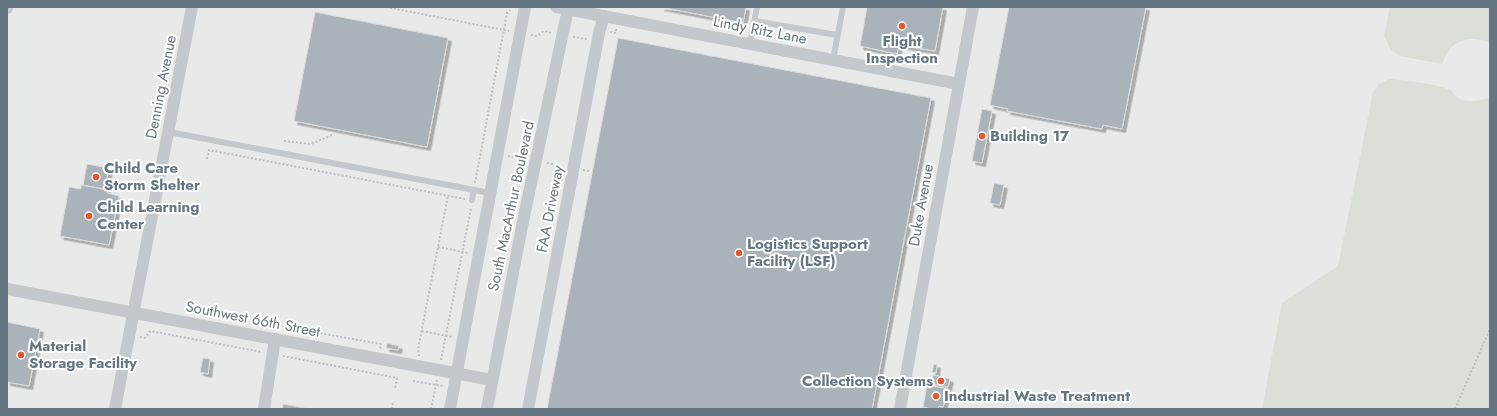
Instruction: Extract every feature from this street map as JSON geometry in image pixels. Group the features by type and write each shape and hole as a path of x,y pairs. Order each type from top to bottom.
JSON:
{"street":[{"name":"Denning Avenue","path":"116,409 192,7"},
{"path":"450,409 525,7"},
{"name":"Duke Avenue","path":"900,409 973,7"},
{"name":"Lindy Ritz Lane","path":"562,8 599,13 959,84"},
{"name":"South MacArthur Boulevard","path":"487,409 562,8"},
{"name":"FAA Driveway","path":"528,409 599,34 599,13"},
{"name":"Southwest 66th Street","path":"7,289 492,380"},
{"path":"264,409 275,339"}],"lane":[{"path":"750,44 757,7"},
{"path":"833,60 843,7"},
{"path":"754,21 837,35"},
{"path":"168,132 490,193"},
{"path":"472,200 474,190"}],"path":[{"path":"386,7 504,30"},
{"path":"475,182 507,13 510,10"},
{"path":"609,31 616,33 616,29"},
{"path":"531,35 537,36 544,31 552,33"},
{"path":"573,37 587,39"},
{"path":"284,141 311,144 332,135"},
{"path":"207,159 209,150 472,200 431,409"},
{"path":"507,155 528,160"},
{"path":"546,163 558,166"},
{"path":"476,176 481,182"},
{"path":"422,358 418,353 448,196"},
{"path":"438,247 472,254"},
{"path":"285,327 288,326 381,344 380,350 386,350"},
{"path":"1455,409 1490,329"},
{"path":"136,336 145,338 150,331 265,353"},
{"path":"422,331 456,338"},
{"path":"280,356 397,378 395,388"},
{"path":"413,381 446,387"},
{"path":"392,409 393,401"}],"shaded area":[{"path":"7,7 1490,7 1490,409 7,409"},
{"path":"1390,7 1490,7 1490,43 1474,39 1461,41 1450,49 1442,64 1400,56 1391,50 1384,36"},
{"path":"1390,79 1420,82 1442,87 1452,91 1457,97 1465,101 1478,101 1490,97 1490,409 1262,409 1282,303 1338,266 1373,92 1379,84"}],"building":[{"path":"661,7 746,7 743,23"},
{"name":"Flight Inspection","path":"867,7 943,7 935,51 899,45 897,54 860,46"},
{"path":"1009,7 1146,7 1122,129 1103,125 1102,129 1007,111 1008,109 990,105"},
{"path":"315,12 448,38 427,147 294,121"},
{"name":"Logistics Support Facility (LSF)","path":"618,38 931,98 872,409 547,409"},
{"name":"Building 17","path":"982,109 992,111 982,163 972,161"},
{"name":"Child Care Storm Shelter","path":"87,164 109,168 105,189 83,185"},
{"path":"994,183 1004,185 1000,205 990,203"},
{"name":"Child Learning Center","path":"81,185 108,190 107,193 119,196 109,245 60,236 69,187 81,189"},
{"name":"Material Storage Facility","path":"7,322 40,329 29,386 7,382"},
{"path":"387,343 399,346 398,350 386,348"},
{"path":"203,358 210,359 208,374 200,372"},
{"path":"934,364 937,365 936,373 932,372"},
{"name":"Collection Systems","path":"933,375 950,379 948,387 932,384"},
{"name":"Industrial Waste Treatment","path":"927,385 948,389 943,407 939,406 938,409 933,409 923,407"},
{"path":"283,404 310,409 282,409"}],"place":[{"name":"Flight Inspection","path":"902,26"},
{"name":"Building 17","path":"982,136"},
{"name":"Child Care Storm Shelter","path":"96,177"},
{"name":"Child Learning Center","path":"89,216"},
{"name":"Logistics Support Facility (LSF)","path":"739,253"},
{"name":"Material Storage Facility","path":"21,355"},
{"name":"Collection Systems","path":"941,381"},
{"name":"Industrial Waste Treatment","path":"936,396"}]}
